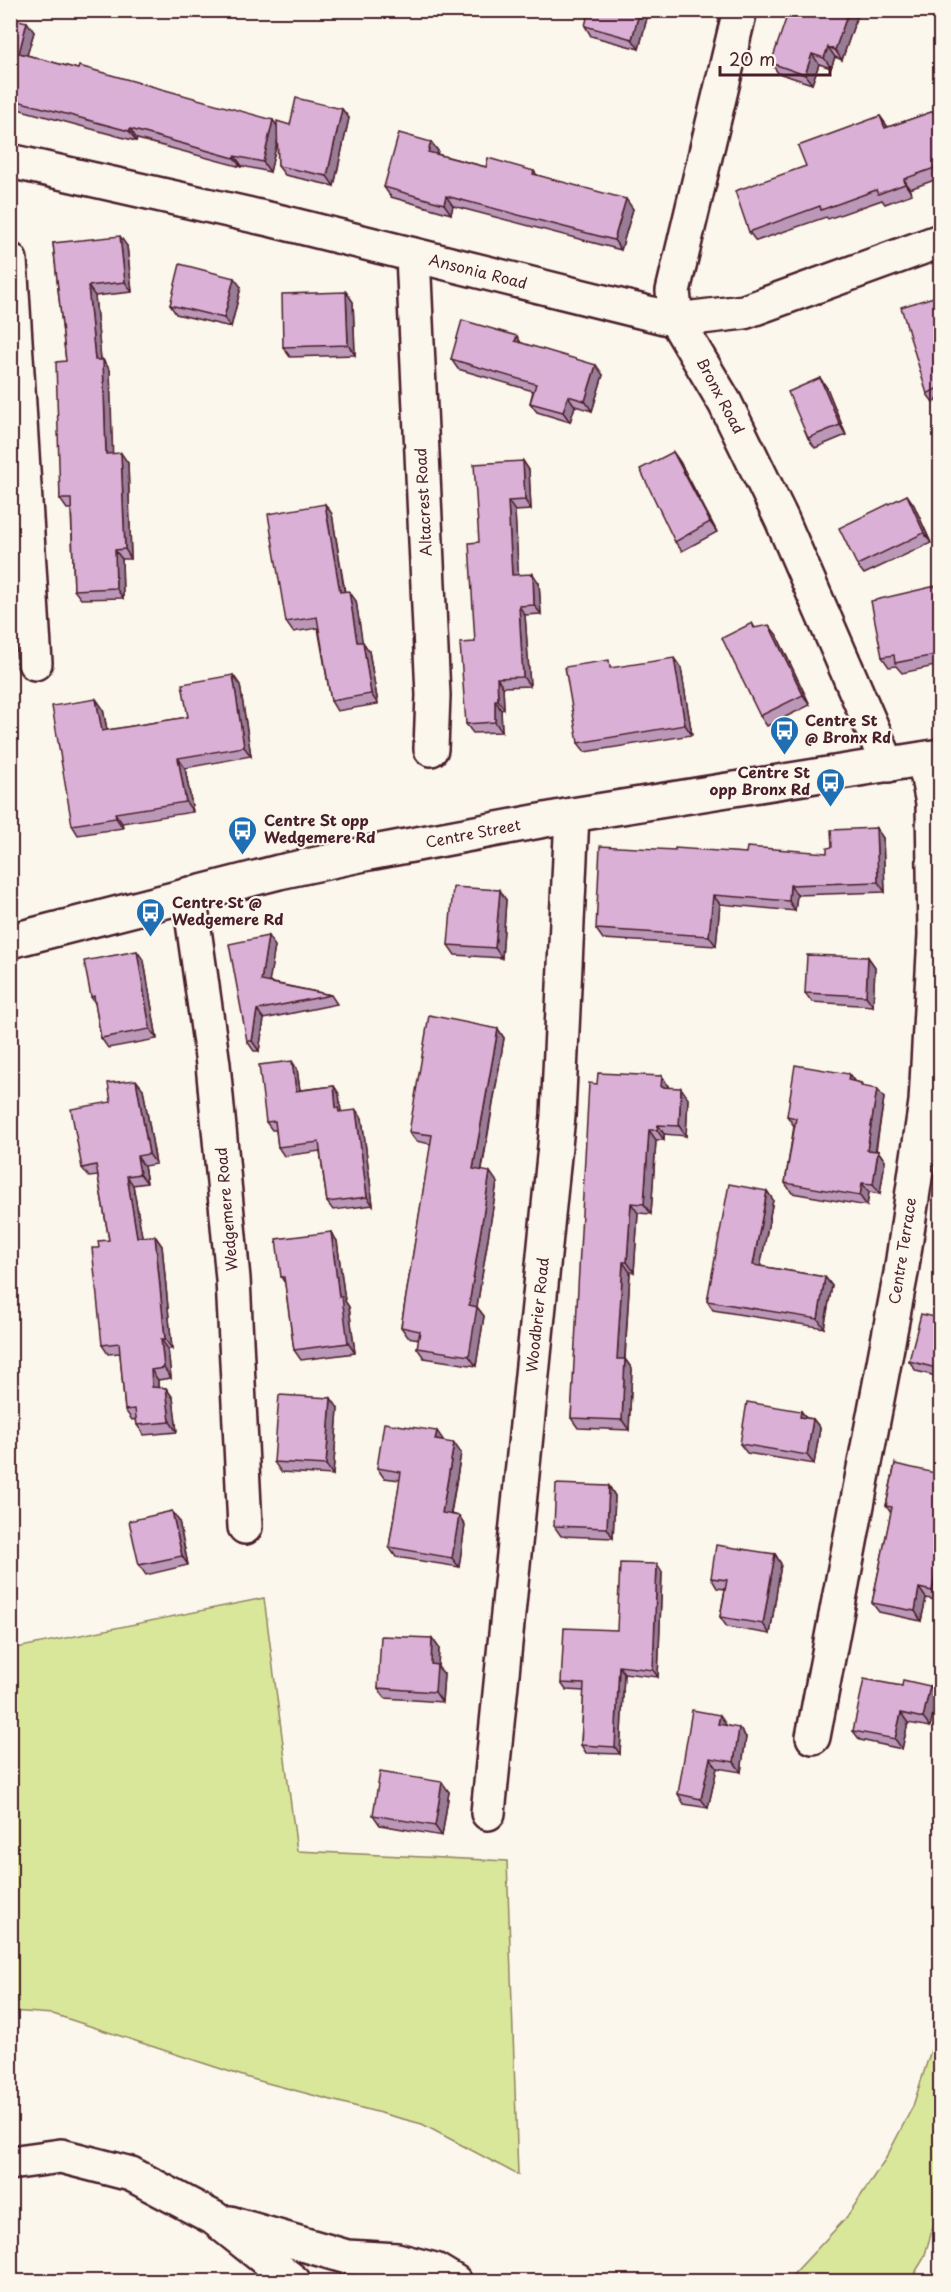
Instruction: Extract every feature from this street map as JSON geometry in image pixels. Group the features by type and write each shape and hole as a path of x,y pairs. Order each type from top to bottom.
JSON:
{"street":[{"name":"Bronx Road","path":"740,10 673,291 676,320 725,404 782,520 888,765"},
{"name":"Ansonia Road","path":"10,161 273,220 676,320 744,312 940,241"},
{"name":"Altacrest Road","path":"413,255 433,694 431,749"},
{"path":"10,260 34,663"},
{"name":"Centre Street","path":"10,940 279,872 369,853 572,815 932,758"},
{"name":"Centre Terrace","path":"813,1737 901,1273 927,1102 935,935 932,758"},
{"name":"Woodbrier Road","path":"488,1813 558,1116 572,815"},
{"name":"Wedgemere Road","path":"189,894 213,1064 233,1279 245,1527"},
{"path":"10,2163 61,2156 131,2174 214,2218 294,2282"},
{"path":"214,2218 347,2257 397,2260 435,2270 455,2282"}],"green space":[{"path":"264,1598 297,1851 507,1861 518,2175 422,2124 252,2079 53,2014 11,2011 11,1649"},
{"path":"940,2022 940,2203 924,2258 910,2281 787,2281 846,2218 886,2158 913,2106"}],"building":[{"path":"589,10 640,10 632,39 585,26"},
{"path":"789,10 849,10 835,50 828,47 824,58 812,54 805,75 771,63"},
{"path":"10,18 27,22 19,53 78,69 79,66 273,120 263,162 235,156 234,158 10,99"},
{"path":"296,98 342,109 327,176 278,166 277,121 290,125"},
{"path":"940,109 940,166 904,179 905,184 878,194 876,190 821,210 820,206 749,232 735,191 806,166 798,146 880,116 885,128"},
{"path":"399,133 431,142 428,152 486,167 488,158 534,171 533,174 626,199 614,240 446,196 444,204 384,187"},
{"path":"120,236 125,282 88,286 95,360 103,360 106,454 121,453 125,549 115,550 116,588 74,590 71,499 60,499 56,362 66,361 53,243"},
{"path":"180,264 234,278 224,318 170,305"},
{"path":"346,292 348,345 283,347 282,294"},
{"path":"940,295 940,387 927,394 901,307"},
{"path":"462,320 517,336 515,341 596,365 585,401 568,396 563,412 530,403 536,384 451,359"},
{"path":"820,378 840,425 808,438 788,392"},
{"path":"673,452 710,522 675,542 640,469"},
{"path":"523,461 525,500 508,501 512,575 533,574 534,605 519,606 523,677 497,678 498,700 495,700 495,722 466,724 460,643 475,642 469,543 479,542 474,464"},
{"path":"907,495 924,533 857,565 839,528"},
{"path":"325,504 340,592 349,591 357,642 363,642 371,694 331,701 317,617 286,622 268,514"},
{"path":"940,585 940,654 895,663 894,655 882,657 871,601"},
{"path":"752,623 754,628 769,625 803,695 760,716 722,638"},
{"path":"674,658 685,725 578,743 565,667 609,660 610,668"},
{"path":"233,675 244,747 178,758 186,802 115,813 116,818 72,825 52,706 96,699 102,731 188,717 182,684"},
{"path":"876,828 878,882 790,885 789,901 713,895 709,936 596,929 600,846 746,853 747,847 827,853 827,848 832,847 831,830"},
{"path":"453,887 500,890 495,948 448,945"},
{"path":"268,936 261,981 331,995 257,1010 252,1041 247,1041 229,944"},
{"path":"137,951 150,1029 101,1038 94,996 91,997 84,961"},
{"path":"807,955 868,957 866,996 805,993"},
{"path":"429,1015 498,1029 473,1169 490,1172 469,1305 477,1307 469,1356 417,1348 420,1331 401,1327 432,1135 409,1132"},
{"path":"292,1061 296,1091 334,1086 336,1108 339,1112 356,1110 367,1197 327,1202 319,1142 278,1147 275,1121 266,1122 259,1065"},
{"path":"795,1065 849,1074 848,1080 861,1083 861,1086 877,1089 867,1150 878,1151 873,1184 862,1183 860,1196 785,1183 796,1118 787,1116"},
{"path":"598,1073 662,1076 661,1087 681,1088 679,1126 658,1125 657,1130 649,1130 644,1204 631,1203 627,1262 623,1262 617,1359 625,1359 622,1420 571,1418 589,1083 597,1084"},
{"path":"136,1080 149,1154 137,1156 140,1174 127,1176 137,1237 155,1236 165,1339 161,1339 164,1368 151,1370 152,1387 166,1388 170,1422 137,1425 135,1409 125,1410 119,1343 102,1345 92,1248 99,1248 98,1241 109,1240 96,1165 82,1168 71,1109 111,1102 108,1083"},
{"path":"729,1184 767,1191 753,1265 825,1277 818,1319 707,1301"},
{"path":"940,1202 940,1222 936,1221"},
{"path":"331,1232 339,1297 342,1297 348,1343 294,1350 284,1277 281,1277 276,1239"},
{"path":"921,1314 940,1318 940,1369 909,1361"},
{"path":"279,1395 331,1398 326,1465 274,1462"},
{"path":"747,1402 801,1411 800,1417 813,1419 807,1455 740,1444"},
{"path":"384,1423 437,1431 435,1440 454,1443 442,1513 459,1516 452,1558 389,1547 401,1472 377,1468"},
{"path":"895,1464 940,1474 940,1548 932,1591 919,1588 915,1611 872,1603 892,1507 886,1506"},
{"path":"556,1484 609,1486 607,1528 554,1526"},
{"path":"172,1511 182,1556 139,1565 129,1521"},
{"path":"716,1545 775,1554 763,1624 720,1617 727,1580 711,1578"},
{"path":"620,1563 657,1564 653,1670 619,1666 615,1747 581,1745 584,1684 561,1683 564,1628 617,1630"},
{"path":"381,1636 432,1638 431,1664 437,1665 435,1692 378,1688"},
{"path":"864,1679 902,1686 903,1680 930,1686 923,1718 901,1713 895,1739 853,1731"},
{"path":"692,1710 720,1715 718,1724 739,1728 734,1762 710,1758 701,1799 678,1794"},
{"path":"380,1772 442,1782 435,1826 373,1815"}],"place":[{"name":"Centre St @ Bronx Rd","path":"784,756"},
{"name":"Centre St opp Bronx Rd","path":"831,808"},
{"name":"Centre St opp Wedgemere Rd","path":"243,856"},
{"name":"Centre St @ Wedgemere Rd","path":"151,938"}]}
